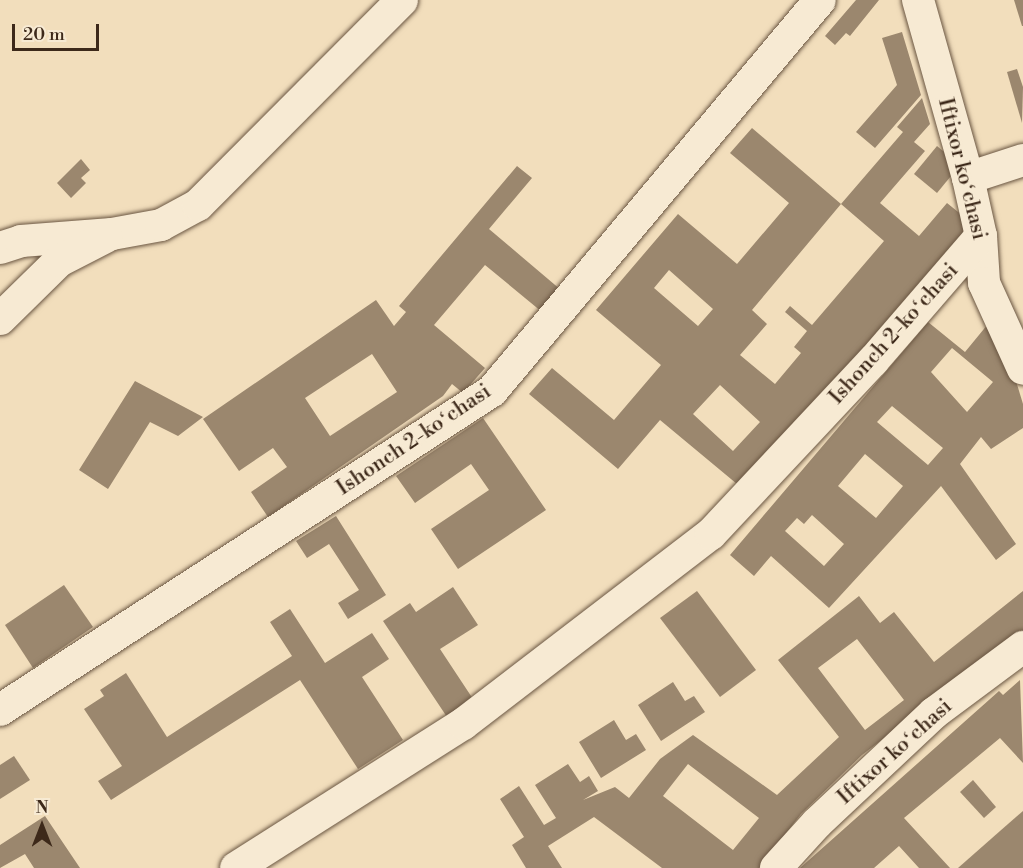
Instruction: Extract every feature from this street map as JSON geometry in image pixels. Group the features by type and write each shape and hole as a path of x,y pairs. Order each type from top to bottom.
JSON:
{"street":[{"path":"0,248 66,235 112,234 161,225 198,205 402,0"},
{"name":"Ishonch 2-koʻchasi","path":"0,710 492,391 820,0"},
{"name":"Iftixor koʻchasi","path":"918,0 968,178 981,236 984,282 1023,369"},
{"path":"968,178 1023,160"},
{"path":"0,319 59,261 112,234"},
{"name":"Ishonch 2-koʻchasi","path":"237,868 463,724 711,534 873,361 981,236"},
{"name":"Iftixor koʻchasi","path":"776,868 817,823 934,713 1023,647"}],"building":[{"path":"856,0 879,0 850,36 846,33 835,45 825,36"},
{"path":"1014,0 1023,0 1023,26 1022,26"},
{"path":"902,32 921,95 875,148 856,132 897,85 882,38"},
{"path":"1017,69 1023,87 1022,123 1007,72"},
{"path":"922,98 930,124 914,142 925,151 880,203 919,236 947,203 973,224 743,489 660,420 618,469 529,394 552,368 614,420 661,365 596,310 678,214 737,264 789,203 730,153 752,128 841,204 903,132 897,127","holes":["841,204 884,241 812,325 790,306 785,312 807,331 794,347 801,353 775,384 740,355 767,324 752,310","669,270 713,309 698,326 654,288","720,385 760,422 733,451 693,414"]},
{"path":"937,146 960,165 937,193 914,174"},
{"path":"81,159 90,170 81,178 86,183 71,198 57,183"},
{"path":"517,166 532,178 489,229 561,290 542,312 485,265 434,325 485,368 463,393 452,384 443,396 268,517 251,492 287,467 273,448 239,471 203,419 376,300 394,326 406,312 399,306","holes":["372,354 397,392 330,436 305,398"]},
{"path":"928,322 965,352 988,324 1002,335 1023,404 1023,428 991,449 981,437 960,464 1016,544 996,560 941,486 829,608 771,556 754,576 730,555","holes":["952,348 993,382 967,412 931,372","892,406 943,448 928,465 877,422","865,454 903,486 876,518 838,486","812,515 844,544 824,566 785,531 797,518 804,524"]},
{"path":"135,381 203,417 178,436 150,422 108,489 79,470"},
{"path":"483,418 546,510 458,569 431,529 489,490 471,464 415,503 396,476"},
{"path":"336,516 386,595 348,619 338,603 359,590 329,544 307,558 296,541"},
{"path":"64,585 93,627 33,668 5,625"},
{"path":"453,587 478,625 440,649 473,699 447,717 383,621 410,603 416,612"},
{"path":"697,591 756,670 720,697 660,618"},
{"path":"1023,591 1023,631 862,755 801,814 759,868 662,868 594,817 548,846 562,868 526,868 512,845 524,837 500,799 519,786 544,825 556,818 535,785 568,764 580,782 589,776 598,791 583,800 615,787 629,798 660,759 693,735 777,795 839,737 778,660 859,596 880,623 894,612 934,662","holes":["857,639 904,700 865,730 818,668","688,764 759,818 733,850 663,796"]},
{"path":"290,609 325,663 372,633 389,659 362,677 403,740 358,769 300,680 111,800 98,781 122,766 84,709 104,696 100,690 126,673 167,737 292,656 270,622"},
{"path":"1020,680 1023,763 1000,738 904,818 950,868 919,868 899,846 874,868 800,868 999,691 1003,695"},
{"path":"673,682 685,701 694,696 705,712 661,741 638,705"},
{"path":"614,720 626,740 636,734 646,750 601,778 579,742"},
{"path":"14,756 30,780 0,799 0,765"},
{"path":"973,780 996,807 984,818 960,792"},
{"path":"1023,811 1023,868 958,868 1000,831"},
{"path":"45,816 80,868 34,868 25,854 0,868 0,845"}]}
